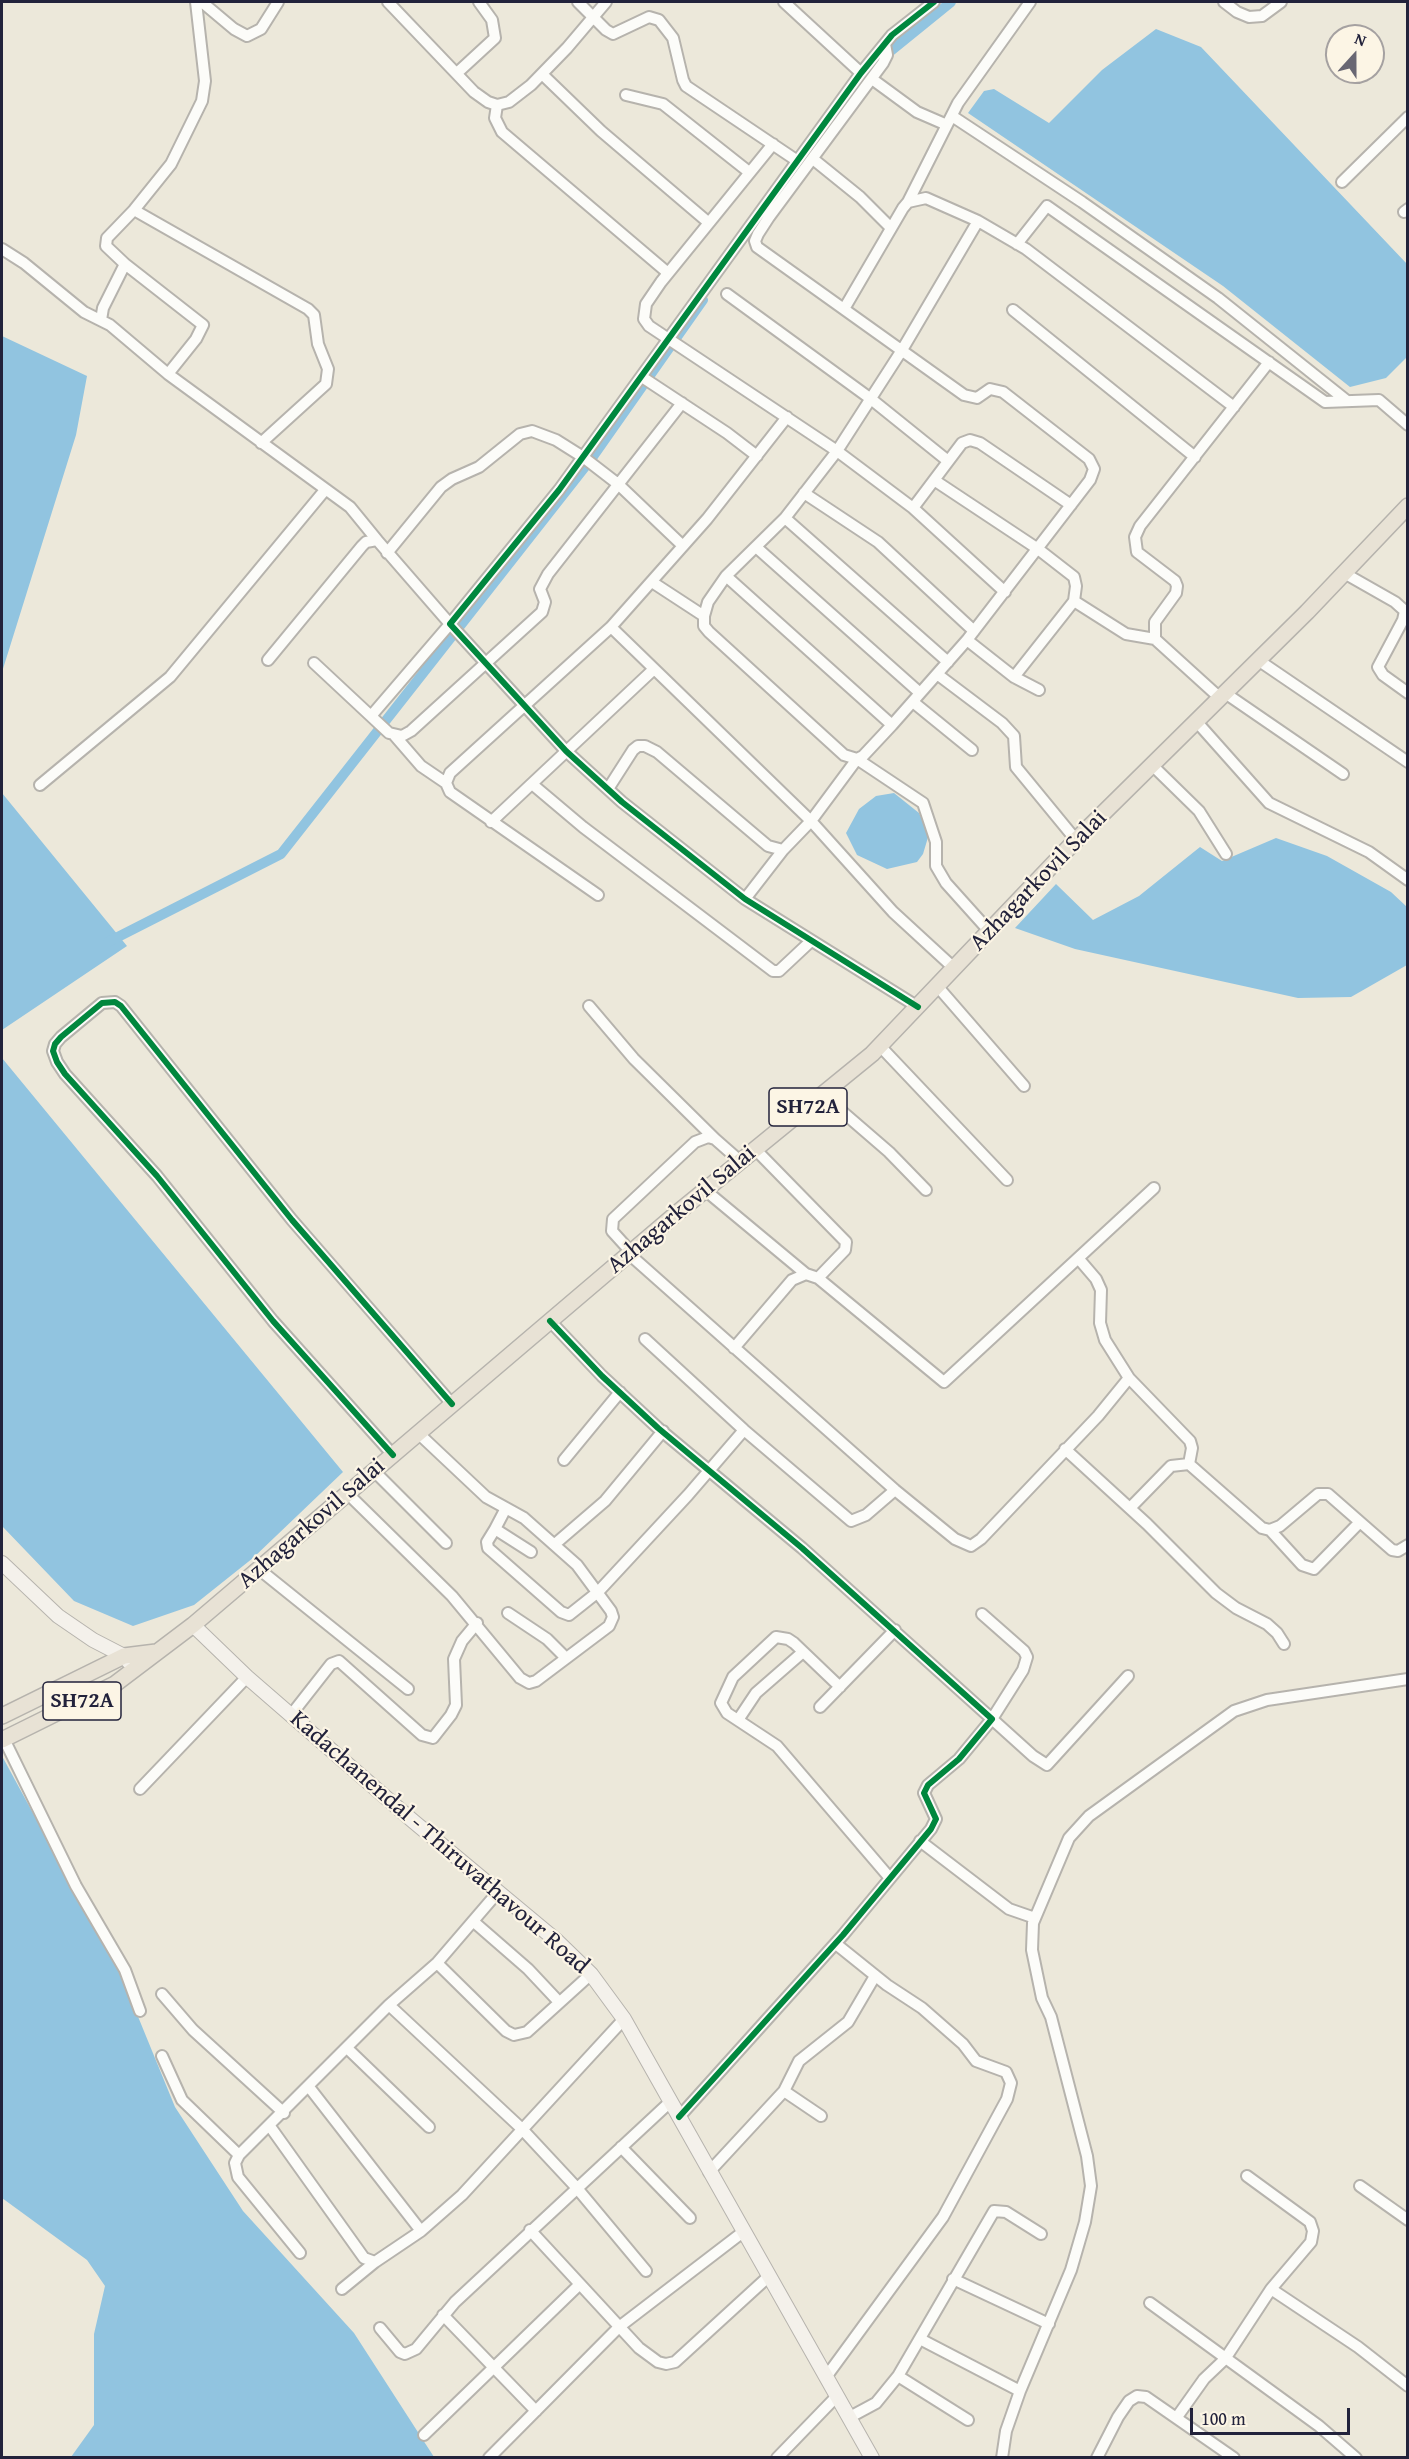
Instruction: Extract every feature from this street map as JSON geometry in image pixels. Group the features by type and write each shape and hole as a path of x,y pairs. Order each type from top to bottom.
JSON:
{"main road":[{"name":"Azhagarkovil Salai","path":"3,1739 115,1684 193,1625 630,1253 880,1046 1076,840 1258,660 1407,506"},
{"path":"2,1563 30,1593 58,1616 93,1640 124,1656 134,1669"},
{"name":"Kadachanendal - Thiruvathavour Road","path":"193,1625 247,1677 557,1941 591,1974 624,2019 669,2103 850,2418 867,2455"},
{"name":"Azhagarkovil Salai","path":"2,1716 124,1656 156,1652"}],"street":[{"path":"201,2 234,29 247,36 261,29 278,2"},
{"path":"168,374 196,339 202,325 125,264 105,243 171,164 202,102 205,81 201,2"},
{"path":"388,2 474,92 488,102 497,105 509,102 542,74 606,2"},
{"path":"457,74 495,38 492,20 479,2"},
{"path":"578,2 613,34 649,17 659,20 673,38 682,80 686,86 796,160"},
{"path":"784,2 861,72"},
{"path":"374,719 587,461 673,342 796,160 861,72 934,2"},
{"path":"844,309 908,202 950,121 996,46 1030,2"},
{"path":"1224,2 1237,12 1249,17 1262,16 1281,2"},
{"path":"745,899 783,850 812,821 857,759 863,756 948,662 1005,592 1090,480 1094,469 1089,459 1003,392 990,389 977,398 964,395 764,254 755,241 769,218 872,79 886,49"},
{"path":"542,74 601,131 709,223"},
{"path":"872,79 917,112 950,121 1082,202 1218,298 1347,401"},
{"path":"626,95 663,104 749,172"},
{"path":"497,105 495,118 502,132 668,273"},
{"path":"1342,182 1407,117"},
{"path":"773,144 668,273 646,304 644,319 649,326 837,451 913,508 1005,592"},
{"path":"813,159 860,197 891,228"},
{"path":"908,202 926,198 978,221 1017,244 1234,407"},
{"path":"1017,244 1047,206 1325,402 1379,400 1407,425"},
{"path":"134,210 308,309 314,315 318,344 328,369 326,384 261,443"},
{"path":"978,221 903,350 837,451 785,518 726,576 708,602 704,626 844,755 857,759 923,803 936,842 936,866 946,883 990,932"},
{"path":"2,249 24,263 76,307 101,320 168,374 359,515 387,554 485,663 566,751 608,789 745,899 918,1007"},
{"path":"101,320 103,308 125,264"},
{"path":"727,294 871,399 948,461"},
{"path":"1013,310 1194,457"},
{"path":"1155,639 1155,622 1176,593 1177,586 1175,581 1137,552 1135,537 1140,526 1269,362"},
{"path":"646,380 757,456"},
{"path":"392,735 411,731 542,612 545,602 540,589 543,583 682,403"},
{"path":"446,783 450,773 611,627 683,546 787,417"},
{"path":"387,554 441,487 452,479 479,467 520,434 532,431 545,434 618,484 683,546"},
{"path":"913,508 962,443 970,440 980,443 1071,505"},
{"path":"934,480 1038,549 1074,577 1076,586 1074,601 1014,676"},
{"path":"40,785 156,691 177,669 325,490"},
{"path":"804,493 873,538 1014,676 1039,690"},
{"path":"785,518 948,662"},
{"path":"268,660 362,546 366,542 377,540"},
{"path":"756,547 972,750"},
{"path":"1344,573 1401,606 1406,613 1378,667 1383,675 1407,693"},
{"path":"726,576 892,725"},
{"path":"652,582 704,616"},
{"path":"1074,601 1126,634 1155,639 1222,695 1343,774"},
{"path":"611,627 812,821 893,912 955,969"},
{"path":"1258,660 1407,762"},
{"path":"314,663 392,735 421,766 446,783 450,792 598,895"},
{"path":"491,822 654,669"},
{"path":"937,674 1002,723 1014,736 1016,767 1076,840"},
{"path":"1196,721 1269,803 1369,852 1407,880"},
{"path":"608,789 633,750 638,746 645,746 657,752 768,846 783,850"},
{"path":"1152,765 1194,805 1226,854"},
{"path":"532,784 583,827 773,970 779,970 810,941"},
{"path":"938,987 1024,1086"},
{"path":"393,1455 273,1321 157,1176 65,1074 53,1051 61,1037 102,1003 115,1002 121,1006 292,1220 452,1404"},
{"path":"589,1006 634,1059 740,1161"},
{"path":"880,1046 1007,1180"},
{"path":"823,1095 889,1152 926,1190"},
{"path":"715,1139 708,1137 695,1142 613,1219 612,1231 630,1253 734,1348 812,1413 895,1490 955,1539 971,1546 981,1539 1098,1416 1129,1378"},
{"path":"755,1149 846,1242 845,1250 818,1278"},
{"path":"705,1190 806,1274 818,1278 944,1383 1154,1188"},
{"path":"1078,1258 1096,1279 1101,1290 1100,1323 1105,1340 1129,1378 1190,1441 1192,1448 1189,1464"},
{"path":"734,1348 792,1280 806,1274"},
{"path":"550,1321 620,1392 663,1431 895,1630 1033,1756 1047,1765 1128,1676"},
{"path":"645,1339 744,1430 851,1521 866,1515 895,1490"},
{"path":"564,1460 620,1392"},
{"path":"506,1508 487,1542 488,1548 565,1614 573,1614 598,1592 688,1495 744,1430"},
{"path":"555,1544 605,1501 663,1431"},
{"path":"347,1493 477,1623 520,1677 529,1683 536,1681 612,1622 611,1611 577,1565 524,1518 486,1497 418,1433"},
{"path":"1065,1449 1130,1508 1216,1593 1236,1608 1267,1624 1284,1644"},
{"path":"1130,1508 1171,1466 1189,1464 1262,1528 1270,1530 1302,1566 1314,1569 1360,1522"},
{"path":"374,1471 446,1543"},
{"path":"1270,1530 1280,1526 1322,1493 1333,1496 1392,1550 1398,1551 1407,1545"},
{"path":"495,1529 531,1552"},
{"path":"260,1570 408,1689"},
{"path":"508,1613 547,1639 566,1658"},
{"path":"679,2117 836,1944 936,1819 935,1812 924,1793 928,1785 959,1759 992,1719 1023,1670 1027,1657 1024,1651 982,1614"},
{"path":"291,1715 331,1664 339,1661 422,1735 433,1738 456,1705 454,1659 462,1641 477,1623"},
{"path":"820,1707 895,1630"},
{"path":"840,1687 788,1639 776,1637 733,1677 721,1703 727,1713 777,1746 889,1877"},
{"path":"738,1720 756,1693 803,1652"},
{"path":"140,1789 247,1677"},
{"path":"1002,2457 1006,2431 1020,2391 1071,2270 1085,2222 1091,2186 1087,2156 1051,2017 1042,1998 1031,1934 1035,1917 1069,1838 1089,1816 1234,1711 1267,1700 1407,1679"},
{"path":"3,1739 76,1886 125,1970 141,2011"},
{"path":"920,1841 1010,1910 1035,1917"},
{"path":"300,2253 238,2177 236,2163 239,2155 348,2049 389,2005 437,1963 498,1892"},
{"path":"474,1922 528,1969 559,2002"},
{"path":"826,2377 943,2217 1011,2090 1011,2082 1006,2072 976,2061 963,2044 922,2008 875,1976 836,1944"},
{"path":"437,1963 506,2031 514,2036 527,2032 591,1974"},
{"path":"710,2172 784,2091 799,2061 848,2022 875,1976"},
{"path":"162,1994 193,2030 284,2113"},
{"path":"389,2005 521,2128 576,2187 646,2271"},
{"path":"342,2289 375,2262 421,2231 473,2184 521,2128 624,2019"},
{"path":"348,2049 429,2127"},
{"path":"162,2056 182,2100 239,2155"},
{"path":"309,2086 421,2231"},
{"path":"784,2091 821,2116"},
{"path":"380,2328 400,2352 405,2354 416,2349 443,2315 530,2230 669,2103"},
{"path":"269,2126 364,2259 375,2262"},
{"path":"621,2147 690,2218"},
{"path":"1178,2417 1204,2379 1226,2359 1271,2289 1311,2242 1313,2231 1310,2222 1247,2176"},
{"path":"1360,2186 1407,2220"},
{"path":"850,2418 876,2403 898,2376 994,2211 1006,2212 1041,2234"},
{"path":"530,2230 620,2326 658,2362 666,2364 675,2362 768,2277"},
{"path":"489,2457 620,2326 743,2232"},
{"path":"953,2279 1049,2324"},
{"path":"424,2435 580,2284"},
{"path":"1271,2289 1358,2347 1407,2386"},
{"path":"1150,2303 1319,2426 1356,2457"},
{"path":"443,2315 536,2411"},
{"path":"920,2339 1020,2391"},
{"path":"898,2376 968,2420"},
{"path":"777,2457 837,2396"},
{"path":"1097,2457 1118,2417 1129,2401 1137,2396 1146,2397 1178,2417 1234,2457"}],"water":[{"path":"1156,29 1201,47 1407,264 1407,357 1386,378 1350,387 1223,286 968,113 984,91 994,89 1049,123 1102,70"},
{"path":"2,336 87,376 76,435 2,672"},
{"path":"2,793 127,946 2,1030"},
{"path":"894,793 919,813 929,834 923,854 917,862 887,869 857,855 846,833 859,809 876,796"},
{"path":"1276,838 1327,856 1391,892 1407,907 1407,965 1351,997 1298,998 1075,949 1015,928 1056,884 1093,920 1139,896 1200,847 1222,861"},
{"path":"2,1058 343,1472 253,1558 194,1605 133,1626 74,1601 2,1526"},
{"path":"2,1756 121,1975 175,2107 243,2211 354,2333 434,2457 71,2457 94,2425 94,2334 105,2286 87,2260 2,2198"}],"waterway":[{"path":"825,132 877,62 951,2"},
{"path":"108,942 281,854 592,458 703,300"}],"cycle path":[{"path":"918,1007 745,899 622,802 566,751 450,624 559,490 861,73 892,35 934,2"},
{"path":"393,1455 273,1321 157,1176 65,1074 53,1051 61,1037 102,1003 115,1002 121,1006 292,1220 452,1404"},
{"path":"550,1321 602,1376 658,1428 802,1548 992,1719 959,1759 928,1785 924,1793 936,1819 931,1829 843,1935 679,2117"}]}
